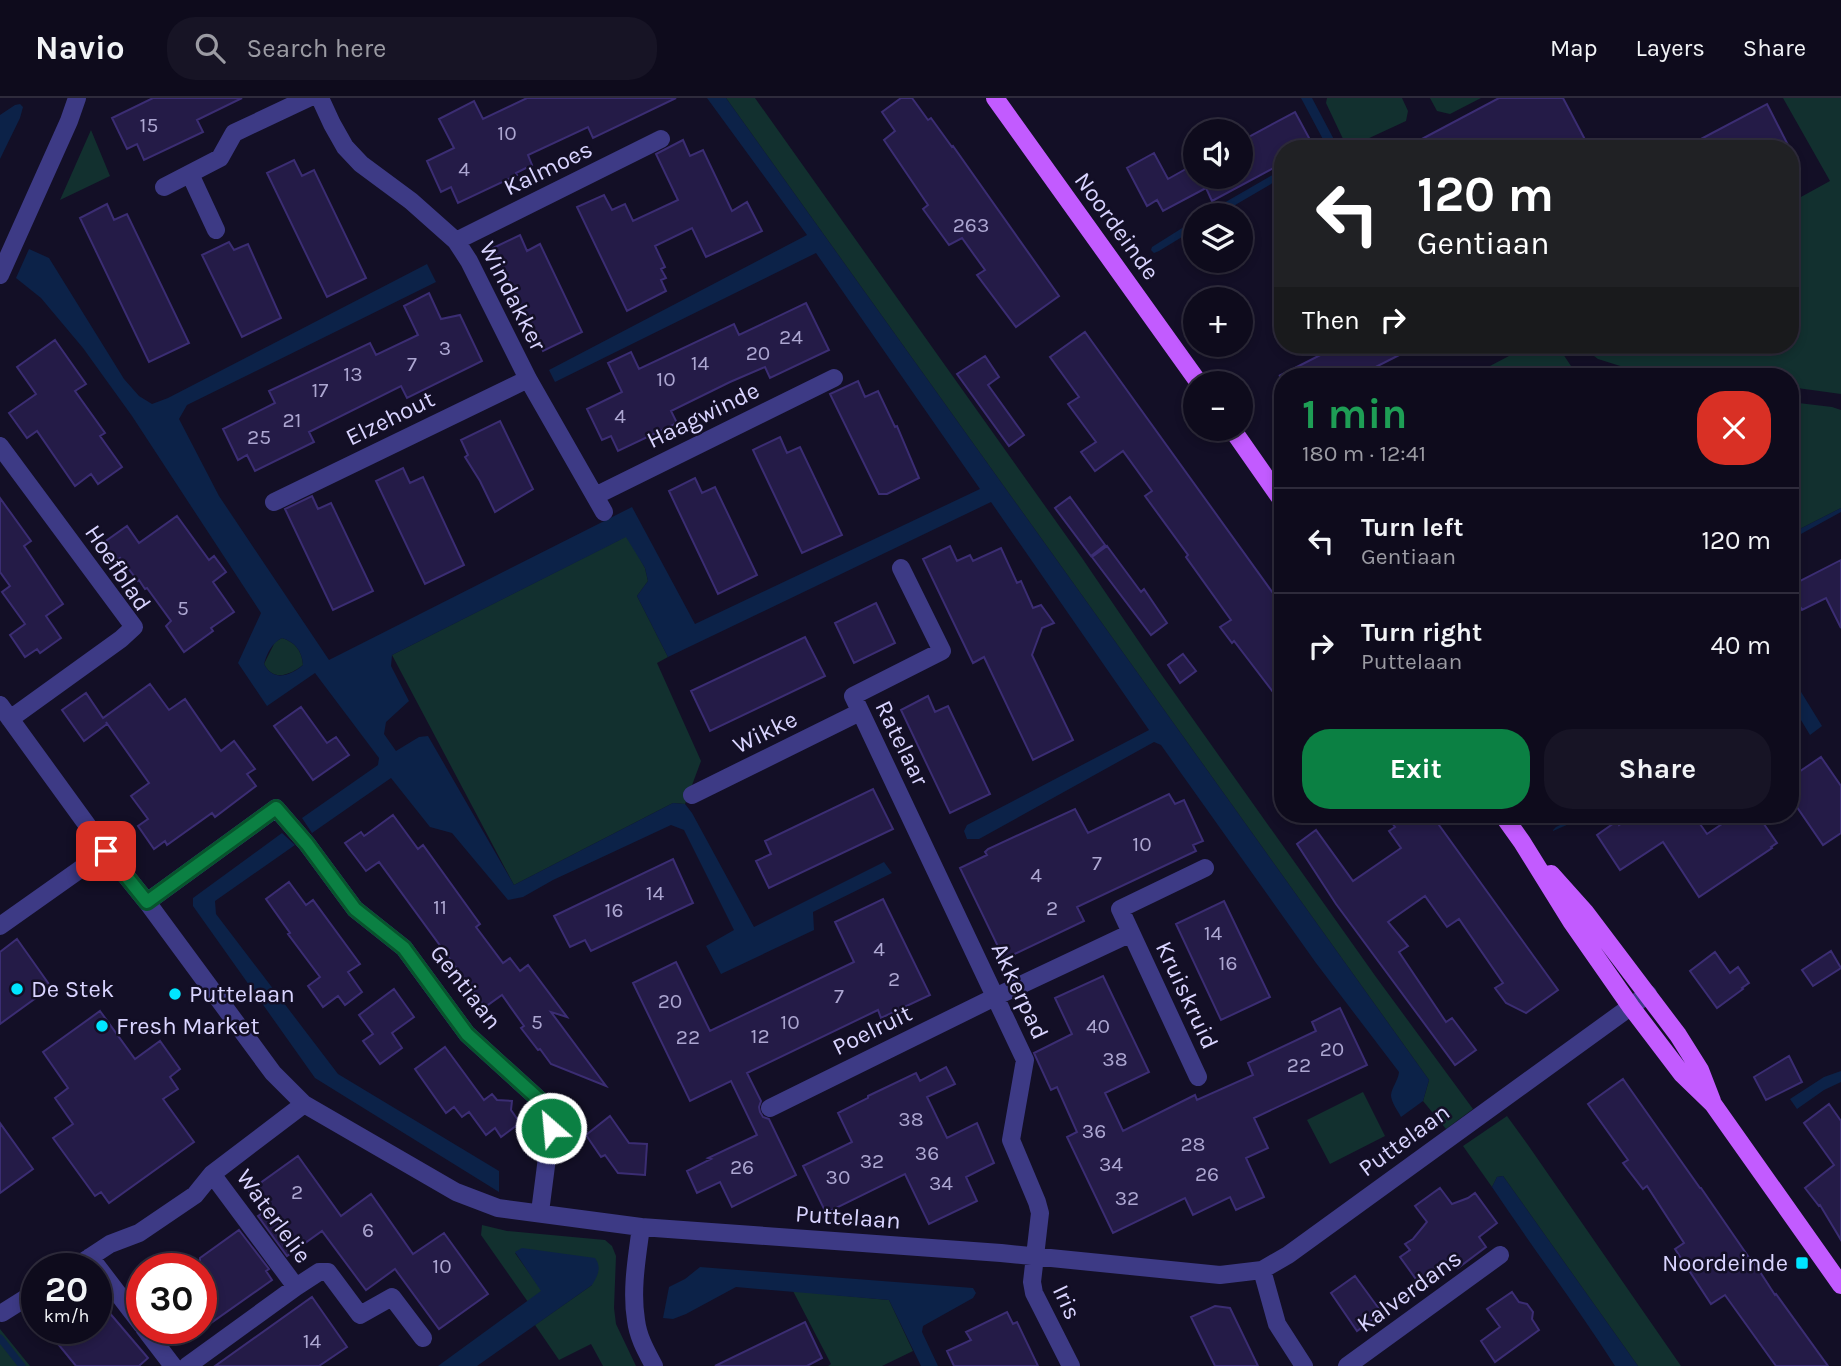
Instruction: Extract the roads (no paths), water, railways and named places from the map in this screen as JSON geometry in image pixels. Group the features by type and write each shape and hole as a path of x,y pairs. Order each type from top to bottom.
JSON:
{"main road":[{"name":"Noordeinde","path":"995,98 1190,371"},
{"path":"1240,441 1274,489"},
{"path":"1508,823 1571,921 1631,1007 1682,1074 1713,1104 1841,1285"},
{"path":"1522,842 1585,912 1648,994 1700,1070 1713,1104"}],"street":[{"path":"0,275 77,98"},
{"path":"164,187 220,158 234,132 307,98"},
{"name":"Windakker","path":"320,98 345,146 361,164 411,201 456,241 469,261 528,379 599,504"},
{"name":"Kalmoes","path":"456,241 661,139"},
{"path":"190,174 216,230"},
{"name":"Haagwinde","path":"599,504 834,378"},
{"name":"Elzehout","path":"274,502 528,379"},
{"name":"Hoefblad","path":"0,446 134,627 121,639 5,712"},
{"name":"Ratelaar","path":"901,568 942,651 853,696 919,834"},
{"name":"Puttelaan","path":"5,712 273,1073 304,1104 456,1192 498,1208 641,1227 1034,1257 1220,1275 1262,1270 1288,1255 1648,994"},
{"name":"Wikke","path":"692,795 860,712"},
{"name":"Gentiaan","path":"147,902 276,808 307,844 355,909 404,948 467,1034 544,1104 551,1128 540,1212"},
{"name":"Akkerpad","path":"919,834 1025,1060 1011,1140 1040,1213 1034,1257"},
{"path":"0,926 106,851"},
{"name":"Kruiskruid","path":"1198,1077 1120,909 1205,868"},
{"name":"Kruiskruid","path":"995,997 1131,933"},
{"name":"Poelruit","path":"770,1108 995,997"},
{"name":"Waterlelie","path":"96,1253 110,1244 139,1233 195,1195 212,1174 304,1104"},
{"name":"Waterlelie","path":"212,1174 296,1287"},
{"path":"641,1227 635,1292 636,1320 641,1340 654,1366"},
{"name":"Kalverdans","path":"1347,1366 1500,1255"},
{"name":"Iris","path":"1034,1257 1034,1293 1071,1366"},
{"path":"1262,1270 1277,1324 1304,1366"},
{"name":"Waterlelie","path":"187,1366 319,1272 328,1272 360,1315 391,1297 422,1338"},
{"path":"112,1286 126,1305"},
{"path":"2,1313 21,1301"},
{"path":"156,1344 173,1366"}],"water":[{"path":"707,98 726,98 1429,1080 1423,1101 1401,1117 1391,1095 1399,1072 1316,963 1161,745 1154,742 979,839 967,839 964,831 967,825 1149,730 991,502 668,657 637,596 648,581 645,568 626,537 392,655 391,666 409,701 386,722 384,734 396,751 419,737 428,736 514,885 673,803 685,804 754,927 884,862 892,873 813,912 814,930 721,974 706,946 734,930 684,830 671,825 553,880 523,897 508,900 452,833 430,827 391,778 312,833 302,818 378,765 379,758 315,673 267,706 238,663 261,613 132,416 83,348 41,298 16,278 29,249 49,258 124,379 139,396 152,404 427,264 436,282 187,405 179,419 219,496 329,660 632,507 695,624 980,489 816,253 555,382 549,370 807,235","holes":["282,638 299,651 303,665 293,672 277,675 264,664 275,643"]},
{"path":"1301,98 1312,98 1334,140 1323,140"},
{"path":"20,104 23,107 20,118 0,159 0,115"},
{"path":"1274,174 1274,182 1239,203 1224,203 1253,189 1253,186"},
{"path":"1183,228 1183,236 1154,253 1152,247"},
{"path":"1841,508 1841,512 1799,535 1799,529"},
{"path":"1799,689 1822,726 1810,735 1799,717"},
{"path":"1564,823 1571,823 1553,831"},
{"path":"282,833 295,845 215,901 216,914 338,1074 499,1171 499,1192 315,1078 193,906 193,898"},
{"path":"1841,1071 1841,1082 1797,1109 1790,1099 1824,1077"},
{"path":"1503,1176 1638,1366 1615,1366 1492,1187 1497,1177"},
{"path":"522,1248 595,1258 599,1268 597,1275 592,1285 477,1366 438,1366 541,1291 515,1252"},
{"path":"700,1267 973,1288 976,1293 973,1298 923,1326 922,1332 938,1366 921,1366 889,1300 736,1287 686,1314 673,1319 663,1318 669,1287"}],"waterway":[{"path":"0,1338 22,1366"}],"place":[{"name":"De Stek","path":"17,989"},
{"name":"Puttelaan","path":"175,994"},
{"name":"Fresh Market","path":"102,1026"},
{"name":"Noordeinde","path":"1802,1263"}]}
